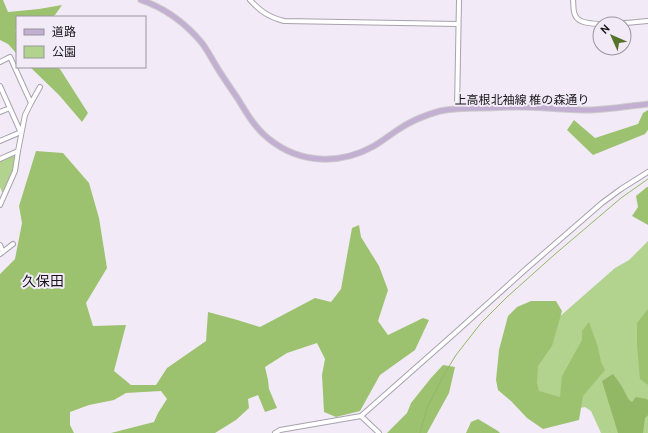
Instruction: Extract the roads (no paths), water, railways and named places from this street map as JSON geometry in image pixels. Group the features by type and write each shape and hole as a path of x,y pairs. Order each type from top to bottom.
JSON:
{"main road":[{"name":"上高根北袖線 椎の森通り","path":"141,0 159,8 194,34 203,45 258,129 268,139 279,146 304,157 320,160 350,156 374,146 415,121 433,113 443,111 515,107 592,110 648,104"}],"street":[{"path":"250,0 265,14 284,21 458,24"},
{"path":"458,109 459,0"},
{"path":"574,0 574,12 577,19 584,23 618,24 648,21"},
{"path":"0,62 10,57 31,103"},
{"path":"0,86 21,133"},
{"path":"0,205 1,194 15,171 25,115 40,88"},
{"path":"0,112 10,108"},
{"path":"0,141 21,133"},
{"path":"0,159 18,150"},
{"path":"275,433 361,416 602,203 648,172"},
{"path":"0,245 2,253 13,244"},
{"path":"361,416 379,433"}],"waterway":[{"path":"420,433 427,408 445,373 456,355 481,323 507,297 554,255 621,198 648,179"}],"district":[{"name":"久保田","path":"43,281"}]}
